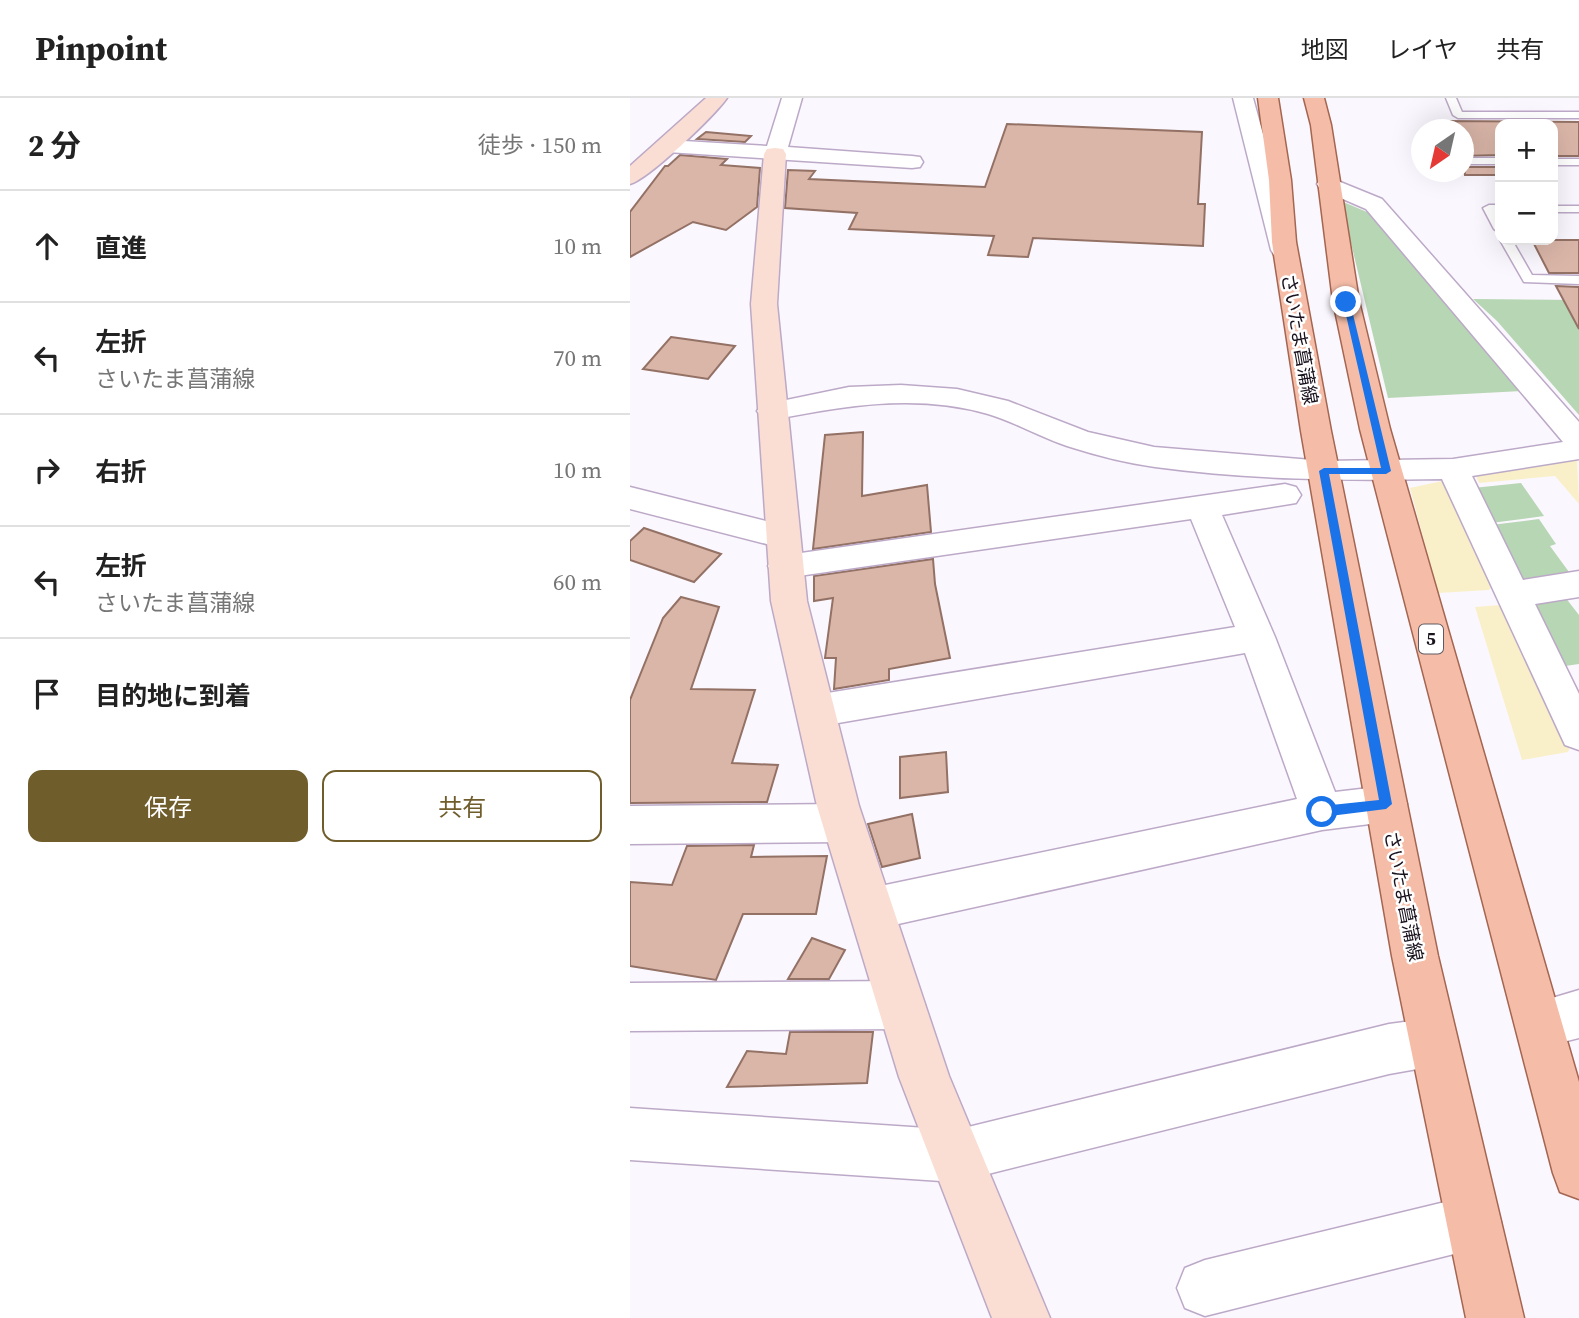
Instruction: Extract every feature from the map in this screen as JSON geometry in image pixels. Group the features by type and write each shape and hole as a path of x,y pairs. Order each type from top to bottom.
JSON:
{"main road":[{"name":"さいたま菖蒲線","path":"1268,98 1290,279 1324,471 1386,804 1434,1042 1495,1318"},
{"name":"5","path":"1314,98 1321,125 1346,302 1386,471 1559,1019 1579,1173"}],"street":[{"path":"630,177 717,98"},
{"path":"792,98 775,154 764,304 789,601 843,823 924,1077 1021,1318"},
{"path":"1243,98 1290,279"},
{"path":"667,146 912,162"},
{"path":"1328,184 1374,204 1579,441"},
{"path":"772,411 849,396 901,394 957,398 998,407 1078,439 1154,457 1324,471 1453,468 1579,449"},
{"path":"1453,468 1579,734"},
{"path":"635,504 783,551 1202,507 1285,495"},
{"path":"1202,507 1257,637 1322,812"},
{"path":"1513,595 1579,584"},
{"path":"815,711 1257,637"},
{"path":"871,909 1322,812 1386,804"},
{"path":"630,825 843,823"},
{"path":"630,1007 901,1005"},
{"path":"630,1134 956,1156 1389,1049 1434,1042"},
{"path":"1205,1288 1474,1222"}],"lane":[{"path":"1451,98 1458,115 1579,115"},
{"path":"1474,161 1495,162"},
{"path":"1558,162 1579,162"},
{"path":"1495,208 1489,208 1495,219"},
{"path":"1558,209 1579,209"},
{"path":"1509,245 1528,279 1579,280"}],"green space":[{"path":"1341,201 1374,215 1522,391 1388,398"},
{"path":"1473,299 1579,300 1579,415 1497,321"},
{"path":"1521,483 1544,516 1491,523 1473,488"},
{"path":"1539,519 1556,544 1550,546 1569,572 1526,580 1517,576 1491,525"},
{"path":"1565,597 1579,615 1579,664 1558,667 1531,611 1534,602"}],"sand":[{"path":"1577,459 1579,504 1555,476 1479,483 1474,472"},
{"path":"1442,481 1496,582 1489,590 1438,593 1410,488"},
{"path":"1500,605 1509,611 1572,743 1568,752 1522,760 1475,607"}],"building":[{"path":"1474,121 1495,121 1495,155 1474,156"},
{"path":"1558,122 1579,122 1579,156 1558,156"},
{"path":"1007,124 1202,132 1198,204 1205,204 1203,246 1033,238 1028,257 988,255 994,236 849,229 857,213 785,208 788,170 815,171 809,179 985,187"},
{"path":"706,132 751,136 745,142 697,139"},
{"path":"680,155 727,159 721,165 760,168 757,207 726,230 693,222 630,257 630,212 665,166"},
{"path":"1474,167 1495,167 1495,175 1474,175"},
{"path":"1558,240 1579,240 1579,273 1549,273 1535,245 1558,245"},
{"path":"1556,286 1579,287 1579,329"},
{"path":"671,337 735,346 708,379 643,369"},
{"path":"863,432 862,496 927,485 931,532 813,549 825,435"},
{"path":"644,528 721,554 694,582 630,560 630,541"},
{"path":"933,559 935,584 950,658 889,669 889,680 834,689 836,658 825,658 833,598 814,601 814,576"},
{"path":"681,597 719,607 691,689 755,690 732,763 778,765 767,802 630,803 630,700 663,618"},
{"path":"946,752 948,792 900,798 900,757"},
{"path":"912,814 920,858 882,867 868,824"},
{"path":"754,845 751,857 827,856 816,914 743,914 716,980 630,966 630,882 672,885 687,846"},
{"path":"812,938 845,950 829,979 788,979"},
{"path":"790,1032 873,1032 867,1083 727,1087 747,1051 786,1054"}],"route":[{"path":"1322,812 1386,804 1324,471 1386,471 1346,302"}]}
